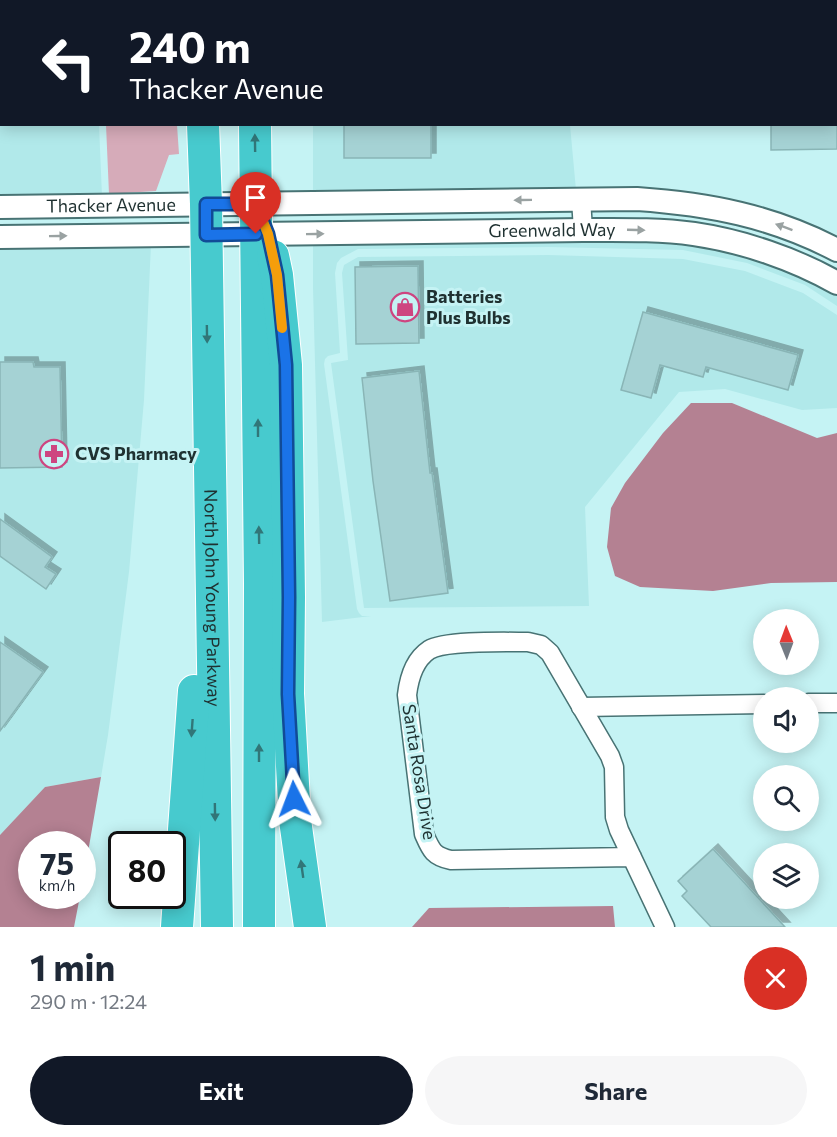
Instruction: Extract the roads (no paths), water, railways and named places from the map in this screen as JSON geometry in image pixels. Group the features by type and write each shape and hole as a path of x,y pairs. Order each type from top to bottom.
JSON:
{"highway":[{"name":"North John Young Parkway","path":"203,126 217,927"},
{"path":"255,126 260,224 259,927"},
{"path":"260,224 277,275 286,365 288,694 295,820 310,927"},
{"path":"177,927 200,621 208,418"}],"street":[{"name":"Greenwald Way","path":"260,224 581,199 637,199 679,202 754,217 790,229 837,250"},
{"path":"581,199 584,230"},
{"name":"Thacker Avenue","path":"0,207 260,224"},
{"name":"Thacker Avenue","path":"0,237 206,220 260,224"},
{"name":"Greenwald Way","path":"260,224 632,230 694,234 726,240 763,251 837,283"},
{"name":"Santa Rosa Drive","path":"632,857 451,860 439,858 430,849 424,834 407,695 410,677 418,661 430,649 446,644 528,642 541,645 550,653 610,756 614,767 615,817 619,830 632,857 665,927"},
{"path":"819,703 837,702"},
{"path":"581,707 753,704"}],"place":[{"name":"Batteries Plus Bulbs","path":"405,307"},
{"name":"CVS Pharmacy","path":"54,454"}]}
